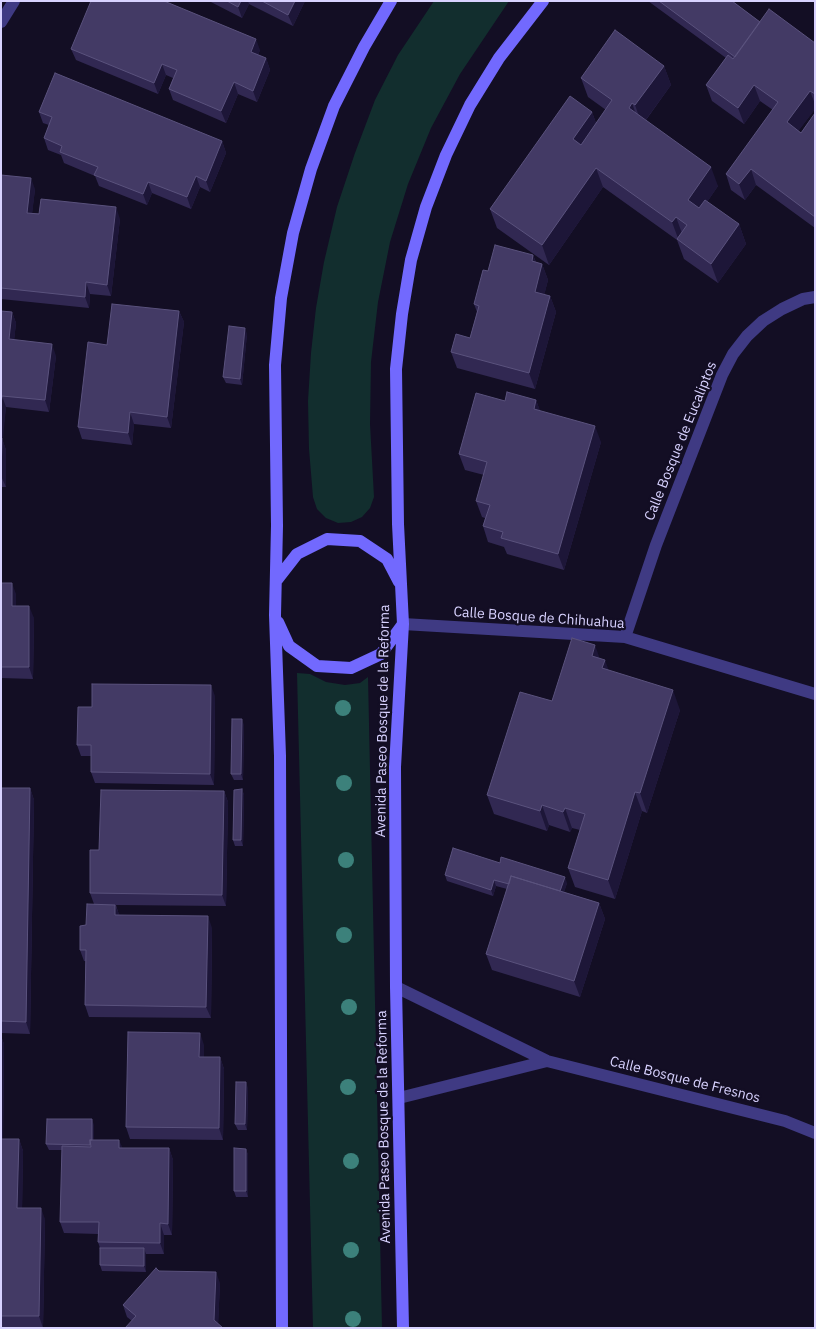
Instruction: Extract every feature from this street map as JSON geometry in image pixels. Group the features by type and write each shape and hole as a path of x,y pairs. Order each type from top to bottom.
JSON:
{"main road":[{"path":"282,1328 280,756 275,615 275,365 281,298 293,233 311,169 334,106 364,47 391,1"},
{"name":"Avenida Paseo Bosque de la Reforma","path":"403,1328 396,987 395,767 403,624 396,369 402,314 411,260 426,206 439,172 470,105 499,58 543,1"},
{"path":"276,581 297,554 326,539 360,541 387,559 401,586"},
{"path":"275,615 289,646 317,666 351,668 381,654 403,624"}],"street":[{"path":"1,22 14,1"},
{"name":"Calle Bosque de Eucaliptos","path":"625,637 656,545 722,375 733,354 746,336 763,321 782,309 803,299 815,296"},
{"name":"Calle Bosque de Chihuahua","path":"403,624 625,637 815,694"},
{"name":"Calle Bosque de Fresnos","path":"396,987 547,1061 785,1121 815,1133"},
{"name":"Calle Bosque de Fresnos","path":"399,1098 547,1061"}],"green space":[{"path":"434,1 509,1 460,74 431,128 408,184 390,242 378,302 371,362 370,424 374,497 370,508 362,517 351,522 338,523 326,518 317,509 313,497 309,449 308,401 311,353 324,262 337,207 375,100 398,55"},
{"path":"297,673 310,674 326,682 345,685 360,683 368,677 382,1328 313,1328"}],"building":[{"path":"91,1 164,1 256,39 251,52 266,58 253,91 234,82 221,111 169,89 177,70 162,64 154,83 71,49"},
{"path":"227,1 241,1 238,7"},
{"path":"262,1 295,1 288,15"},
{"path":"659,1 732,1 760,22 735,57"},
{"path":"769,9 815,43 815,94 810,91 787,122 801,133 815,113 815,217 751,169 739,184 726,174 778,102 754,85 738,108 706,85 728,55 733,59"},
{"path":"615,30 664,66 635,105 632,103 629,108 711,167 688,200 699,208 705,200 739,224 711,264 677,239 687,225 676,217 672,222 596,168 542,245 490,209 570,96 592,112 573,139 581,145 612,100 581,78"},
{"path":"55,73 222,141 206,181 196,176 187,197 148,182 143,194 94,175 98,167 60,152 62,146 44,138 52,117 39,112"},
{"path":"1,175 31,178 27,213 39,214 41,199 116,207 107,285 86,282 85,297 1,288"},
{"path":"495,245 533,255 532,261 542,264 535,292 550,296 529,373 451,352 456,334 470,338 479,306 474,304 483,270 488,271"},
{"path":"112,304 179,311 167,417 130,412 128,433 78,427 88,342 107,345"},
{"path":"1,311 12,312 9,339 52,344 45,400 2,396 1,405"},
{"path":"229,326 245,328 240,379 223,377"},
{"path":"507,392 536,400 534,409 595,426 558,554 501,538 503,532 483,526 490,505 476,501 487,462 459,454 476,393 505,401"},
{"path":"1,438 2,438 1,476"},
{"path":"1,583 12,583 12,606 29,606 29,667 1,667"},
{"path":"572,638 595,645 592,656 605,660 602,668 673,690 640,793 635,792 608,880 568,868 585,814 565,808 563,812 542,805 540,811 487,795 520,692 552,701"},
{"path":"92,684 211,685 210,774 91,772 91,745 77,745 78,707 92,707"},
{"path":"232,719 242,719 241,774 231,774"},
{"path":"1,788 30,788 26,1022 1,1021"},
{"path":"242,789 241,840 233,840 234,790"},
{"path":"101,790 224,791 222,895 90,893 90,850 99,850"},
{"path":"453,848 500,863 501,857 565,877 560,891 511,876 509,884 494,880 491,890 445,875"},
{"path":"511,876 599,903 574,981 486,954"},
{"path":"87,904 115,905 115,915 208,916 206,1007 85,1005 86,950 80,950 80,926 86,925"},
{"path":"128,1032 200,1033 199,1057 220,1057 219,1128 126,1127"},
{"path":"236,1082 246,1082 245,1124 235,1124"},
{"path":"47,1119 92,1119 92,1140 90,1140 90,1145 46,1144"},
{"path":"1,1139 19,1139 17,1208 41,1208 39,1316 1,1316"},
{"path":"90,1140 119,1140 119,1148 169,1148 168,1224 160,1223 160,1243 98,1242 99,1222 60,1222 62,1146 91,1147"},
{"path":"234,1148 246,1149 246,1191 234,1191"},
{"path":"100,1248 144,1248 144,1266 100,1265"},
{"path":"156,1268 159,1271 216,1272 214,1320 223,1328 125,1328 136,1316 123,1305"}]}
